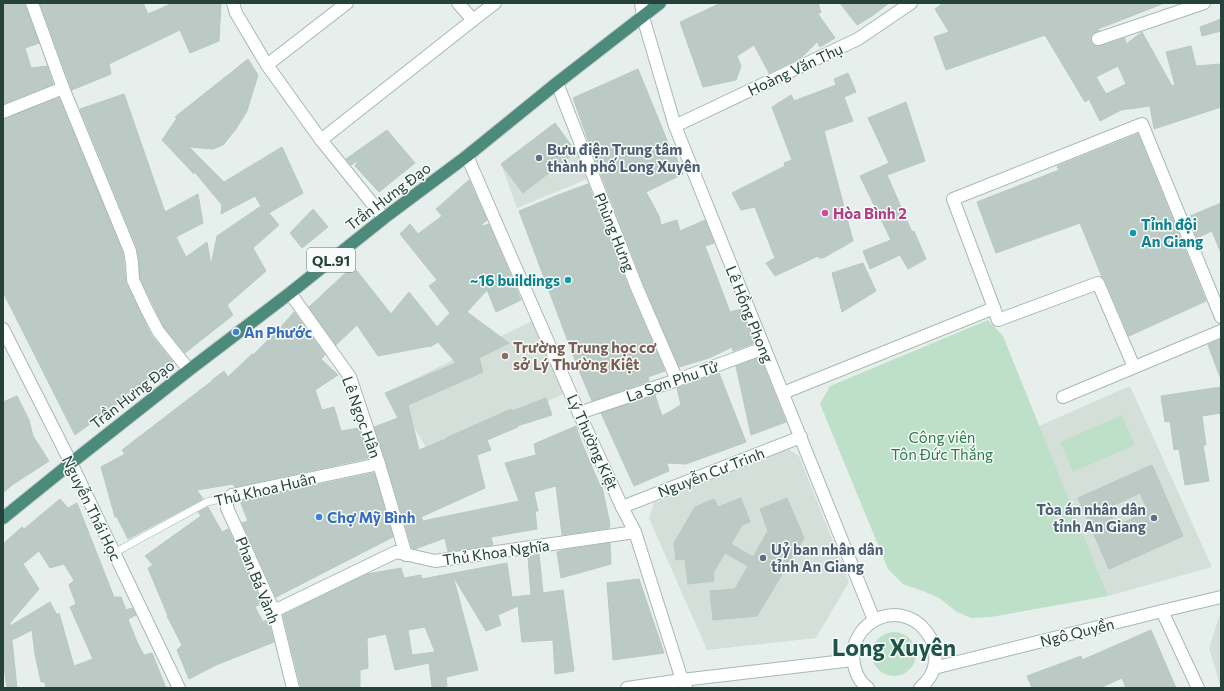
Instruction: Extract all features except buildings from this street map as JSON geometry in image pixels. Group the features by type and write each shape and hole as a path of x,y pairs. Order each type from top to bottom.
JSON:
{"highway":[{"name":"Trần Hưng Đạo","path":"3,518 188,370 290,293 384,218 467,156 660,3"}],"street":[{"path":"32,3 63,88 130,251 133,280 158,331 188,370"},
{"path":"233,3 236,13 267,65 322,140 384,218"},
{"path":"267,65 347,3"},
{"path":"458,3 473,20"},
{"path":"322,140 495,3"},
{"name":"Lê Hồng Phong","path":"641,3 643,16 674,126 874,620"},
{"name":"Hoàng Văn Thụ","path":"674,126 858,39 911,3"},
{"path":"1098,39 1204,3"},
{"name":"Phùng Hưng","path":"557,84 637,288 677,380"},
{"path":"3,112 63,88"},
{"path":"1134,368 1098,283 998,320 953,199 1142,124 1221,317"},
{"name":"Lý Thường Kiệt","path":"467,156 579,413 635,532 684,684"},
{"name":"Lê Ngọc Hân","path":"290,293 350,378 379,464 406,555"},
{"path":"783,393 994,308"},
{"name":"Nguyễn Thái Học","path":"3,329 71,463 179,688"},
{"path":"1063,398 1221,331"},
{"name":"La Sơn Phu Tử","path":"579,413 677,380 764,348"},
{"name":"Nguyễn Cư Trinh","path":"622,507 801,437"},
{"name":"Thủ Khoa Huân","path":"229,497 232,495 379,464"},
{"name":"Phan Bá Vành","path":"229,497 227,508 274,611 293,688"},
{"name":"Thủ Khoa Nghĩa","path":"274,611 396,552 435,561 635,532"},
{"name":"Ngô Quyền","path":"934,668 1162,611 1221,598"},
{"path":"1162,611 1198,688"},
{"path":"868,688 864,686 856,674 853,660 853,648 865,627 874,620 888,615 901,615 920,624 932,640 935,654 934,668 930,677 920,688"},
{"path":"626,688 684,684 853,660"}],"lane":[{"name":"Thủ Khoa Huân","path":"114,553 207,502 229,497"}],"shaded area":[{"name":"Bưu điện Trung tâm thành phố Long Xuyên","path":"555,123 576,152 587,179 517,208 501,164"},
{"name":"Trường Trung học cơ sở Lý Thường Kiệt","path":"532,321 563,394 431,456 392,390"},
{"path":"1130,386 1212,567 1108,596 1039,426"},
{"path":"788,449 799,456 849,582 816,638 707,650 649,518 654,503"},
{"path":"1221,611 1221,688 1209,648"}],"green space":[{"name":"Công viên Tôn Đức Thắng","path":"988,320 1003,336 1108,596 991,617 971,618 957,612 939,598 903,584 888,569 820,404 830,386"},
{"path":"1122,415 1135,445 1073,472 1060,442"},
{"path":"890,632 898,632 910,638 916,650 916,658 910,670 898,676 890,676 878,670 872,658 872,650 878,638"}],"place":[{"name":"Bưu điện Trung tâm thành phố Long Xuyên","path":"539,158"},
{"name":"Hòa Bình 2","path":"825,213"},
{"name":"Tỉnh đội An Giang","path":"1133,233"},
{"name":"~16 buildings","path":"568,280"},
{"name":"An Phước","path":"236,332"},
{"name":"Trường Trung học cơ sở Lý Thường Kiệt","path":"505,356"},
{"name":"Chợ Mỹ Bình","path":"319,517"},
{"name":"Tòa án nhân dân tỉnh An Giang","path":"1154,518"},
{"name":"Uỷ ban nhân dân tỉnh An Giang","path":"763,558"}],"district":[{"name":"Long Xuyên","path":"894,647"}]}
